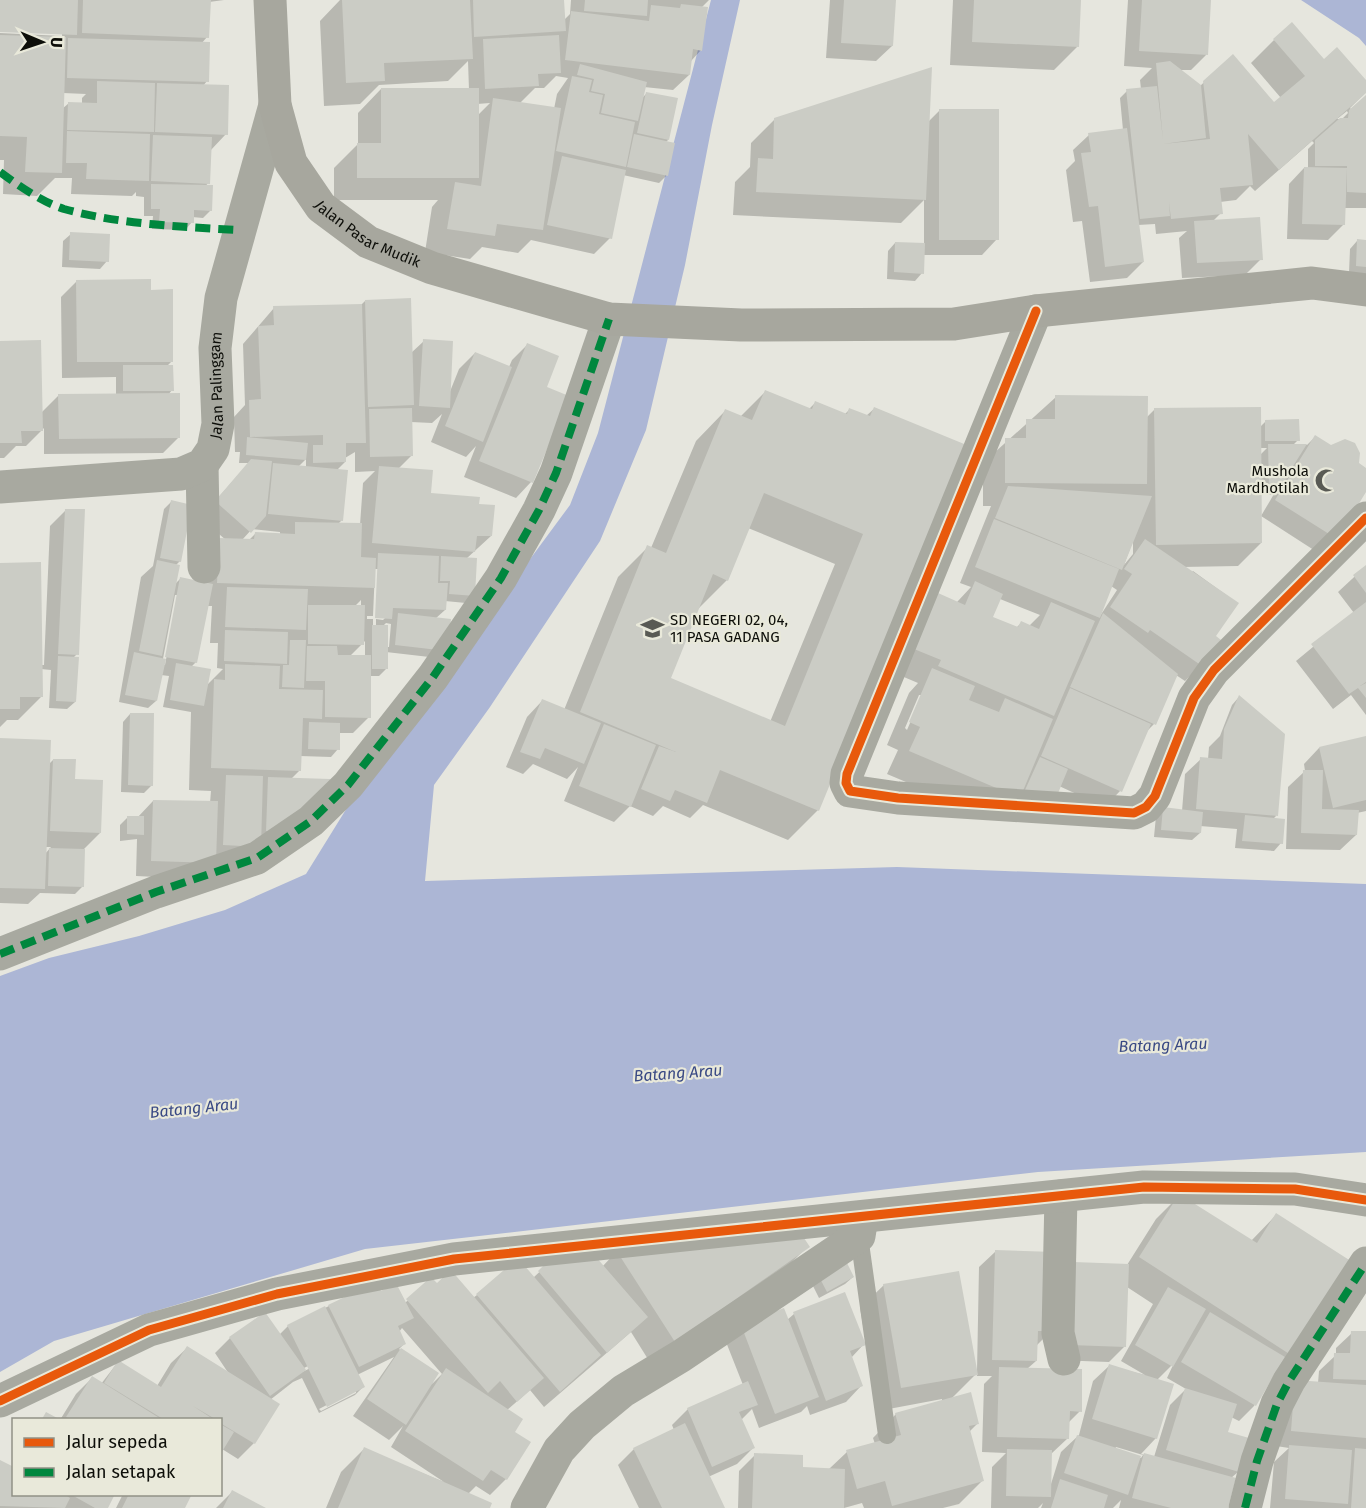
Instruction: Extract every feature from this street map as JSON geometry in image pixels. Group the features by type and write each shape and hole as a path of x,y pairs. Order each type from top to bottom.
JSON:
{"main road":[{"name":"Jalan Pasar Mudik","path":"270,0 275,105 291,163 321,207 368,242 432,268 617,320 741,325 954,324 1036,311 1312,283 1366,290"}],"street":[{"name":"Jalan Palinggam","path":"202,465 213,449 218,424 215,348 221,298 275,105"},
{"path":"1036,311 847,774 846,783 850,791 898,798 1134,813 1146,807 1155,796 1194,698 1214,670 1366,518"},
{"path":"0,954 156,892 257,858 311,821 348,784 433,677 501,578 539,510 556,473 617,320"},
{"path":"0,487 181,474 202,465 204,567"},
{"path":"0,1401 149,1330 277,1294 454,1259 861,1227 1061,1196 1144,1187 1223,1186 1295,1189 1366,1200"},
{"path":"1061,1196 1058,1333 1064,1359"},
{"path":"526,1508 559,1450 582,1425 623,1391 681,1356 861,1227"},
{"path":"1245,1508 1257,1461 1281,1396 1366,1263"}],"lane":[{"path":"861,1227 887,1435"}],"water":[{"name":"Batang Arau","path":"711,0 740,0 712,125 685,265 646,430 600,541 490,707 434,785 425,881 897,867 1366,884 1366,1152 1038,1172 365,1249 54,1341 0,1372 0,976 49,958 139,936 225,910 306,874 350,803 570,505 598,433"},
{"path":"1301,0 1366,0 1366,46 1359,38"}],"building":[{"path":"0,0 78,0 77,35 0,32"},
{"path":"83,0 211,0 209,38 82,33"},
{"path":"342,0 470,0 473,59 384,63 385,81 346,83"},
{"path":"473,0 564,0 566,31 474,37"},
{"path":"585,0 648,0 647,16 584,11"},
{"path":"844,0 896,0 893,46 841,43"},
{"path":"974,0 1081,0 1079,47 972,42"},
{"path":"1142,0 1211,0 1208,55 1139,51"},
{"path":"681,4 708,7 702,51 693,49 690,75 565,60 571,11 649,21 651,5 680,8"},
{"path":"1292,22 1324,59 1337,47 1366,80 1366,93 1279,170 1248,134 1253,185 1220,188 1223,214 1171,219 1169,202 1170,216 1140,219 1126,89 1157,86 1163,140 1156,63 1170,61 1201,85 1206,138 1163,144 1210,139 1203,81 1233,54 1274,102 1305,76 1273,39"},
{"path":"0,35 66,37 62,173 25,172 27,137 0,136"},
{"path":"559,35 561,73 538,74 539,86 485,89 483,39"},
{"path":"68,38 210,42 209,82 67,78"},
{"path":"580,64 647,82 638,121 601,113 605,94 591,91 594,79 577,75"},
{"path":"932,67 926,200 756,192 758,158 773,159 774,118"},
{"path":"572,76 592,80 589,92 603,95 599,114 635,122 626,167 556,151"},
{"path":"97,81 155,83 154,132 67,130 68,102 97,103"},
{"path":"157,83 229,85 228,135 155,132"},
{"path":"381,88 479,88 479,178 357,178 357,143 381,143"},
{"path":"646,92 678,98 669,140 637,133"},
{"path":"1366,95 1366,193 1347,192 1347,166 1315,166 1315,140 1340,118 1348,118 1349,110"},
{"path":"493,98 561,108 543,230 497,224 495,236 447,229 455,182 481,186"},
{"path":"939,109 999,109 999,240 939,240"},
{"path":"1127,128 1144,262 1105,267 1098,206 1089,207 1081,153 1091,152 1088,133"},
{"path":"67,131 150,134 149,181 86,179 87,163 66,163"},
{"path":"634,134 675,143 668,176 627,167"},
{"path":"153,135 212,137 210,184 151,181"},
{"path":"562,156 626,170 612,239 547,225"},
{"path":"1304,167 1347,168 1345,225 1302,224"},
{"path":"151,184 213,185 212,211 194,210 194,223 159,222 160,209 151,209"},
{"path":"1260,217 1263,260 1197,263 1194,221"},
{"path":"70,232 110,234 109,262 69,260"},
{"path":"1357,239 1366,240 1366,267 1356,266"},
{"path":"895,242 925,243 924,274 894,272"},
{"path":"151,279 151,290 173,289 173,362 77,362 76,280"},
{"path":"411,298 414,405 368,407 365,300"},
{"path":"362,304 366,443 346,443 346,462 313,463 313,445 323,445 323,435 250,437 249,400 261,399 258,326 274,325 273,306"},
{"path":"423,339 453,341 450,408 419,406"},
{"path":"41,340 43,431 21,431 22,443 0,443 0,341"},
{"path":"527,343 559,356 547,387 569,396 533,483 479,461"},
{"path":"475,352 512,367 483,442 445,426"},
{"path":"123,365 173,365 174,391 123,391"},
{"name":"SD NEGERI 02, 04, 11 PASA GADANG","path":"765,390 812,409 815,401 847,414 849,408 870,416 874,407 969,446 819,811 720,770 707,803 675,790 670,801 641,789 659,746 676,752 580,712 647,545 666,553 725,409 752,420","holes":["764,493 863,534 785,726 671,678 713,574 728,581"]},
{"path":"180,393 180,438 59,439 58,394"},
{"path":"1055,395 1148,396 1147,484 1005,483 1005,438 1026,438 1026,419 1055,419"},
{"path":"1261,407 1262,543 1156,545 1154,408"},
{"path":"412,408 413,456 370,457 369,409"},
{"path":"1299,419 1300,441 1265,441 1265,420"},
{"name":"Mushola Mardhotilah","path":"1315,435 1331,445 1345,439 1355,443 1360,453 1359,463 1366,468 1366,492 1337,539 1275,500"},
{"path":"247,437 308,443 306,460 246,455"},
{"path":"1268,444 1307,444 1280,487 1269,488"},
{"path":"251,459 272,461 266,516 251,533 215,501"},
{"path":"273,463 348,470 343,521 268,514"},
{"path":"379,466 433,470 431,493 480,497 479,504 495,505 492,536 477,536 475,552 372,543"},
{"path":"1008,486 1152,496 1122,570 995,518"},
{"path":"171,500 192,505 181,562 160,558"},
{"path":"65,509 85,509 79,655 58,654"},
{"path":"994,519 1119,569 1100,618 975,567"},
{"path":"295,522 362,523 361,557 376,558 375,588 217,583 219,538 254,539 255,532 295,534"},
{"path":"1145,539 1239,603 1216,636 1221,640 1202,666 1150,630 1148,633 1110,607 1132,574 1124,569"},
{"path":"378,553 439,556 438,583 448,583 446,610 393,608 392,619 375,618"},
{"path":"441,556 477,558 475,596 449,594 450,581 440,581"},
{"path":"157,560 180,565 162,656 139,651"},
{"path":"41,562 43,697 20,697 20,709 0,709 0,563"},
{"path":"1366,565 1366,593 1353,575"},
{"path":"180,577 213,584 197,663 165,657"},
{"path":"975,581 1003,594 993,617 1018,627 1021,621 1039,629 1051,602 1095,621 1054,716 938,666 941,660 914,649 938,593 965,605"},
{"path":"227,587 308,589 306,630 225,627"},
{"path":"1366,602 1366,682 1360,686 1366,683 1366,698 1358,688 1349,694 1311,644"},
{"path":"308,605 365,605 364,645 308,644"},
{"path":"398,613 451,619 447,651 395,645"},
{"path":"1103,613 1178,674 1156,725 1070,687"},
{"path":"372,625 388,625 388,669 372,669"},
{"path":"225,630 288,632 287,664 224,661"},
{"path":"290,640 306,640 304,688 282,687 283,665 289,665"},
{"path":"307,646 337,646 338,655 371,655 371,718 325,717 325,681 306,681"},
{"path":"134,652 166,659 157,701 125,695"},
{"path":"58,656 79,657 76,702 56,701"},
{"path":"176,663 211,669 204,706 170,700"},
{"path":"225,664 280,666 279,689 323,690 322,719 303,718 301,771 211,768 214,679 225,680"},
{"path":"932,668 975,686 969,700 999,712 1005,698 1053,719 1020,798 909,751 920,727 909,722"},
{"path":"1070,688 1151,724 1122,792 1041,756"},
{"path":"1239,695 1285,734 1278,816 1196,809 1200,757 1222,759 1224,729"},
{"path":"542,699 601,723 584,764 545,748 540,759 520,752"},
{"path":"130,713 154,713 153,786 128,785"},
{"path":"309,722 340,723 340,750 308,749"},
{"path":"604,724 656,745 631,807 579,786"},
{"path":"1366,736 1366,800 1333,808 1319,747"},
{"path":"0,738 51,740 45,889 0,888"},
{"path":"1040,757 1068,769 1054,803 1025,790"},
{"path":"53,759 76,759 75,779 103,780 101,833 50,831"},
{"path":"1303,770 1323,770 1322,809 1359,810 1357,835 1301,833"},
{"path":"226,775 263,776 261,847 223,845"},
{"path":"268,777 330,779 329,792 289,831 266,831"},
{"path":"153,800 218,801 216,863 151,861"},
{"path":"1163,807 1203,812 1201,833 1161,830"},
{"path":"1245,815 1285,819 1283,844 1242,841"},
{"path":"127,816 144,816 144,835 127,834"},
{"path":"49,848 85,849 84,887 48,886"},
{"path":"1179,1194 1257,1243 1276,1213 1357,1265 1297,1359 1139,1257"},
{"path":"798,1229 810,1247 675,1342 616,1250"},
{"path":"995,1250 1055,1252 1053,1331 1038,1331 1037,1361 992,1360"},
{"path":"843,1255 854,1277 827,1292 815,1269"},
{"path":"596,1257 648,1317 607,1353 538,1271 548,1261"},
{"path":"518,1258 601,1355 560,1392 476,1294"},
{"path":"1073,1262 1129,1264 1126,1347 1070,1345"},
{"path":"451,1270 544,1378 517,1402 500,1381 488,1393 406,1299 431,1277 437,1283"},
{"path":"959,1271 978,1375 901,1388 883,1284"},
{"path":"376,1282 381,1291 396,1283 414,1318 398,1326 406,1344 359,1367 328,1305"},
{"path":"1168,1287 1206,1309 1173,1367 1135,1345"},
{"path":"845,1292 866,1345 850,1351 863,1386 826,1401 793,1312"},
{"path":"325,1306 365,1387 327,1407 287,1325"},
{"path":"784,1308 819,1397 775,1414 741,1325"},
{"path":"265,1312 306,1370 270,1396 229,1337"},
{"path":"1210,1312 1285,1357 1256,1406 1181,1362"},
{"path":"1351,1331 1366,1331 1366,1380 1333,1379 1334,1353 1350,1353"},
{"path":"187,1346 280,1404 255,1444 222,1424 222,1418 213,1418 193,1406 211,1418 161,1418 104,1383 118,1360 161,1387"},
{"path":"401,1348 439,1373 406,1425 367,1399"},
{"path":"1109,1364 1174,1384 1157,1439 1092,1419"},
{"path":"999,1367 1082,1369 1082,1412 1070,1411 1069,1439 997,1437"},
{"path":"446,1368 523,1419 515,1432 531,1442 507,1480 491,1470 483,1481 405,1431"},
{"path":"92,1376 159,1418 68,1418 66,1417"},
{"path":"1295,1380 1366,1385 1366,1438 1291,1431"},
{"path":"748,1381 758,1405 739,1412 755,1448 712,1467 687,1408"},
{"path":"1185,1388 1237,1404 1228,1432 1249,1438 1239,1472 1166,1450"},
{"path":"971,1392 979,1424 969,1426 984,1481 892,1506 885,1481 857,1489 846,1450 901,1435 895,1413"},
{"path":"46,1412 57,1418 43,1418"},
{"path":"685,1423 725,1508 662,1508 633,1448"},
{"path":"222,1425 234,1432 222,1452"},
{"path":"1077,1435 1141,1456 1128,1495 1064,1473"},
{"path":"1289,1445 1352,1450 1348,1504 1285,1499"},
{"path":"364,1447 492,1503 490,1508 338,1508"},
{"path":"1355,1448 1366,1449 1366,1508 1351,1508"},
{"path":"1007,1449 1052,1450 1051,1497 1006,1496"},
{"path":"754,1453 803,1455 803,1467 845,1469 844,1508 752,1508"},
{"path":"1144,1453 1236,1478 1228,1508 1171,1508 1132,1498"},
{"path":"0,1460 12,1466 12,1496 67,1496 70,1498 65,1508 0,1506"},
{"path":"1060,1479 1108,1495 1104,1508 1051,1508"},
{"path":"232,1490 266,1508 223,1508"},
{"path":"74,1496 114,1496 108,1508 95,1508"},
{"path":"128,1496 191,1496 185,1508 122,1508"}],"marked path":[{"path":"0,172 47,202 84,214 150,224 238,230"},
{"path":"0,954 156,892 257,858 311,821 348,785 433,677 501,578 539,510 556,473 609,319"},
{"path":"1245,1508 1257,1461 1277,1404 1289,1381 1366,1263"}],"cycle path":[{"path":"1036,311 847,774 846,783 850,791 898,798 1134,813 1146,807 1155,796 1194,698 1214,670 1366,518"},
{"path":"0,1401 149,1330 277,1294 454,1259 1144,1187 1295,1189 1366,1200"}],"place":[{"name":"Mushola Mardhotilah","path":"1327,480"},
{"name":"SD NEGERI 02, 04, 11 PASA GADANG","path":"652,629"}]}
